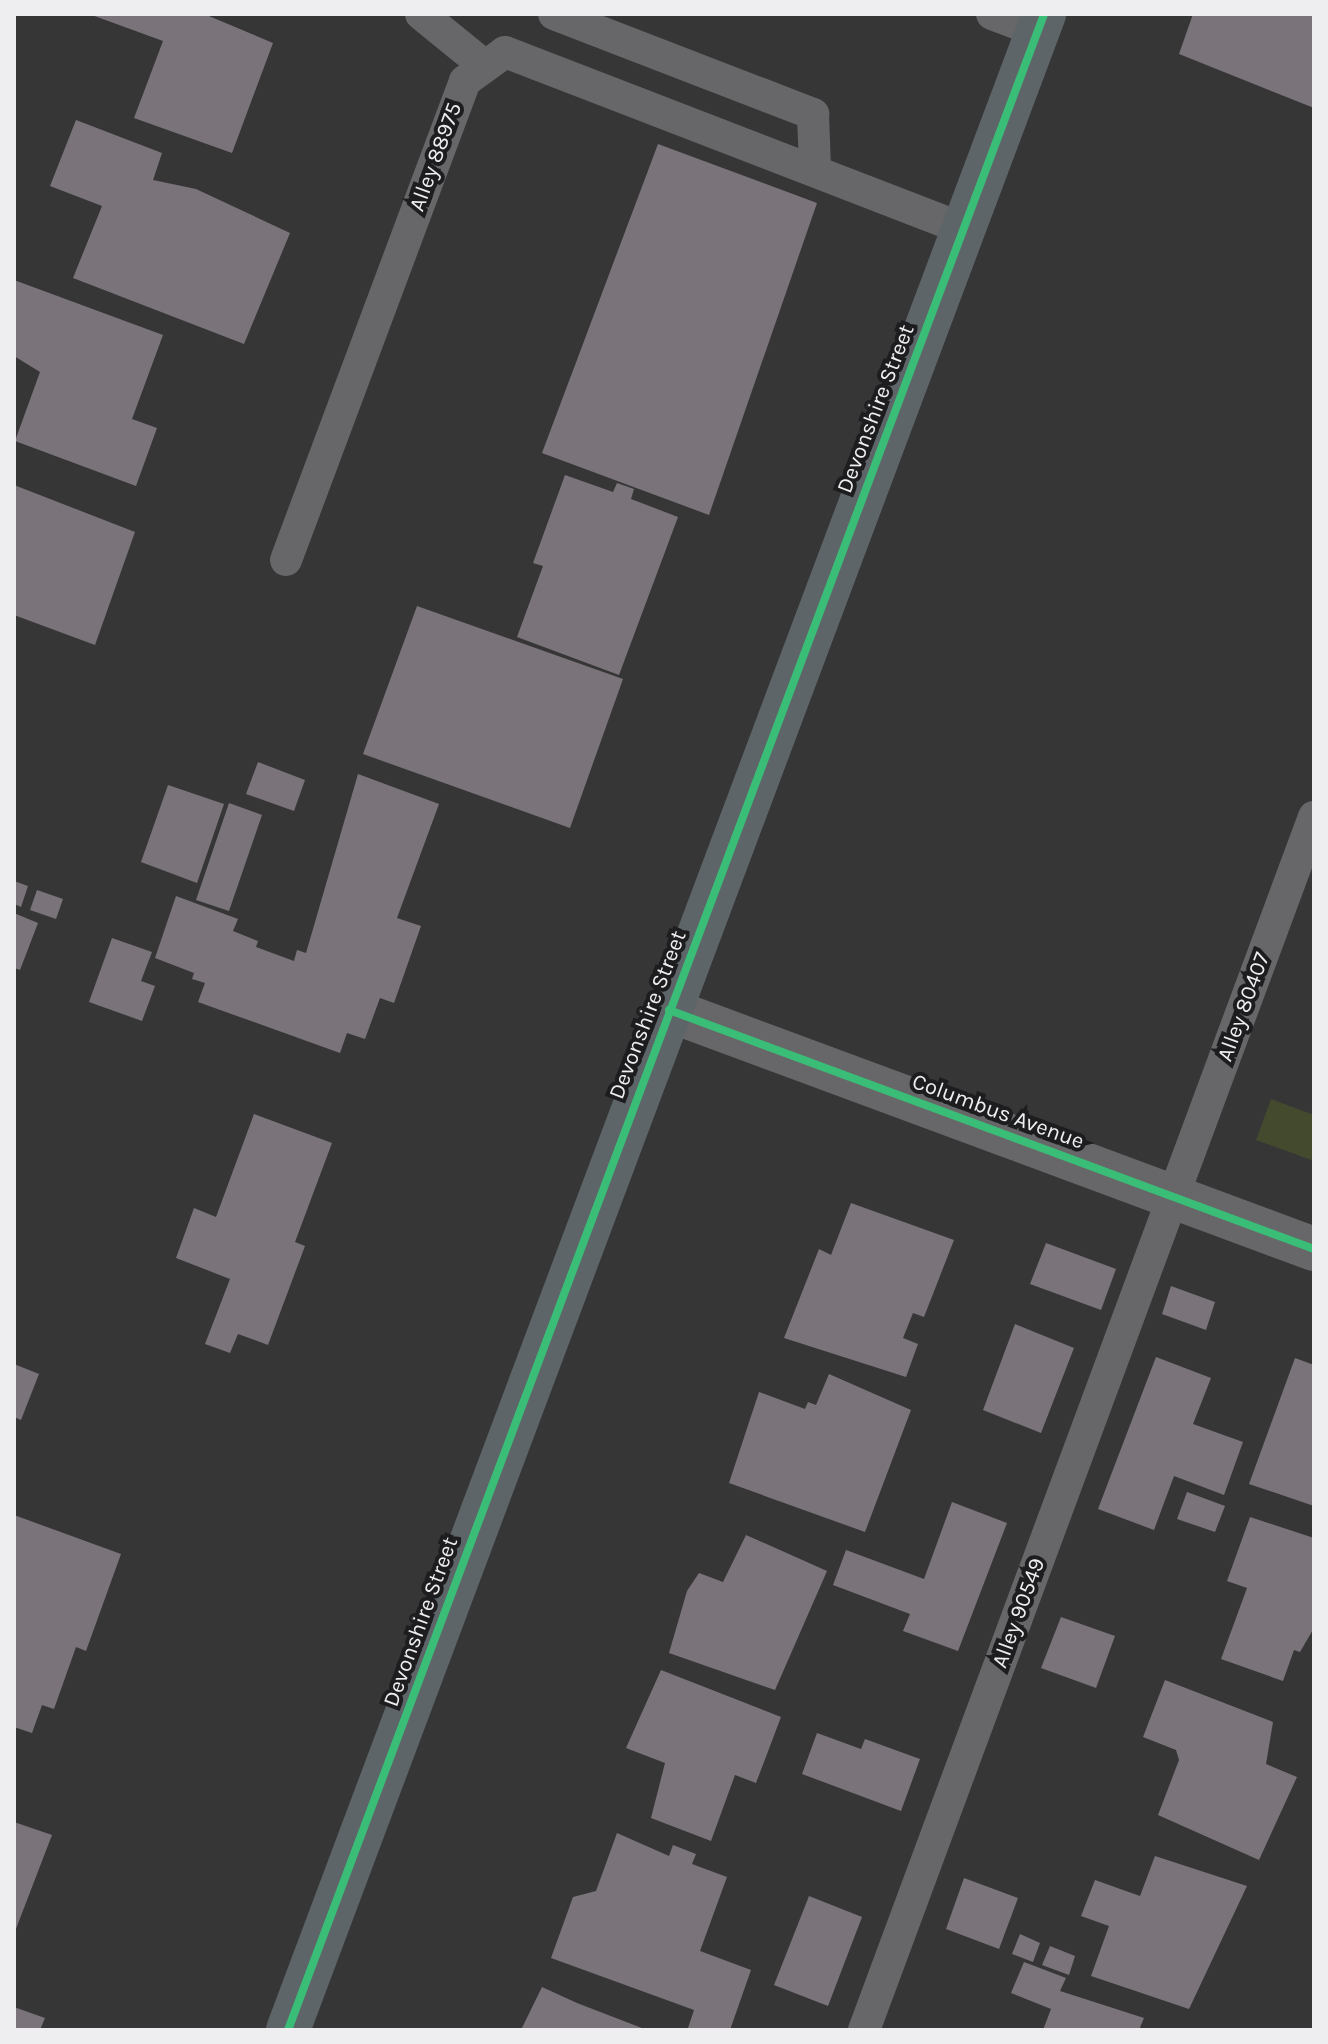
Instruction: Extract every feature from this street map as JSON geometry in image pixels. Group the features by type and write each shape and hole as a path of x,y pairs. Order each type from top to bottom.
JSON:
{"main road":[{"name":"Devonshire Street","path":"288,2030 1041,23"}],"street":[{"name":"Columbus Avenue","path":"669,1010 1314,1249"}],"lane":[{"path":"421,14 485,66 505,52 815,169 963,229"},
{"path":"554,14 813,114 815,169"},
{"path":"992,14 1041,23"},
{"name":"Alley 88975","path":"286,560 465,81 485,66"},
{"name":"Alley 80407","path":"1173,1196 1314,817"},
{"name":"Alley 90549","path":"864,2030 1173,1196"}],"green space":[{"path":"1271,1099 1314,1115 1314,1161 1256,1140"}],"building":[{"path":"89,14 204,14 273,43 232,153 134,118 163,41"},
{"path":"1193,14 1314,14 1314,108 1179,54"},
{"path":"76,120 162,153 153,180 196,189 290,233 244,344 73,278 102,206 50,186"},
{"path":"658,144 817,203 709,515 542,453"},
{"path":"14,280 163,335 132,419 157,428 136,486 15,441 40,372 14,356"},
{"path":"565,475 613,492 617,483 634,489 631,499 678,517 619,675 517,637 543,566 533,563"},
{"path":"14,485 135,532 95,645 14,615"},
{"path":"417,606 623,679 570,828 363,754"},
{"path":"258,762 305,780 294,811 246,794"},
{"path":"358,774 439,804 397,918 421,926 394,1003 380,998 365,1039 347,1033 340,1053 198,1002 205,983 192,979 194,973 155,958 176,896 238,919 233,931 258,941 256,947 294,961 297,950 306,953"},
{"path":"168,785 224,804 197,883 141,862"},
{"path":"229,803 262,815 229,911 196,900"},
{"path":"14,881 28,886 21,907 14,904"},
{"path":"37,890 63,899 56,919 30,910"},
{"path":"14,913 38,923 20,970 14,968"},
{"path":"112,938 152,952 141,981 155,986 142,1021 89,1002"},
{"path":"254,1114 332,1143 295,1242 305,1246 268,1345 238,1334 230,1353 205,1344 230,1279 176,1258 194,1208 216,1217"},
{"path":"851,1203 954,1240 924,1317 913,1313 903,1338 918,1344 906,1377 784,1338 819,1249 831,1255"},
{"path":"1046,1243 1116,1269 1101,1310 1030,1284"},
{"path":"1171,1286 1215,1302 1206,1330 1162,1314"},
{"path":"1015,1324 1074,1348 1041,1433 983,1410"},
{"path":"1156,1357 1211,1378 1193,1424 1243,1442 1224,1495 1174,1476 1154,1530 1098,1509"},
{"path":"1295,1358 1314,1365 1314,1506 1249,1484"},
{"path":"14,1364 39,1374 21,1420 14,1417"},
{"path":"829,1374 911,1410 865,1532 729,1483 759,1392 805,1409 808,1402 816,1405"},
{"path":"1187,1492 1225,1506 1215,1532 1177,1519"},
{"path":"952,1502 1007,1523 958,1651 903,1631 910,1614 833,1585 846,1550 924,1579"},
{"path":"14,1515 121,1554 86,1651 76,1647 54,1709 42,1705 32,1733 14,1727"},
{"path":"1250,1517 1314,1538 1314,1628 1300,1652 1294,1650 1283,1681 1221,1659 1247,1588 1227,1581"},
{"path":"746,1535 827,1571 775,1690 669,1653 687,1591 699,1573 723,1582"},
{"path":"1061,1617 1115,1636 1096,1688 1041,1668"},
{"path":"661,1670 781,1717 756,1783 735,1775 711,1841 651,1818 665,1763 626,1748"},
{"path":"1165,1680 1273,1722 1266,1764 1297,1777 1259,1860 1158,1815 1179,1760 1176,1750 1143,1737"},
{"path":"817,1733 861,1749 865,1739 920,1759 901,1811 802,1774"},
{"path":"14,1822 52,1835 14,1934"},
{"path":"617,1833 669,1856 673,1845 696,1854 692,1864 727,1877 700,1951 751,1970 730,2030 688,2028 694,2010 551,1958 573,1897 596,1891"},
{"path":"1155,1856 1247,1886 1189,2009 1091,1976 1109,1926 1081,1916 1095,1880 1140,1896"},
{"path":"964,1878 1018,1898 999,1949 946,1929"},
{"path":"809,1896 862,1917 828,2006 774,1985"},
{"path":"1020,1934 1040,1943 1033,1962 1012,1954"},
{"path":"1050,1946 1075,1956 1069,1975 1042,1965"},
{"path":"1024,1962 1066,1978 1060,1991 1144,2018 1139,2030 1043,2030 1051,2009 1011,1993"},
{"path":"542,1987 577,2003 647,2030 521,2030"},
{"path":"14,2007 45,2018 40,2030 14,2030"}],"cycle path":[{"path":"288,2030 1044,14"},
{"path":"669,1010 1314,1249"}]}
